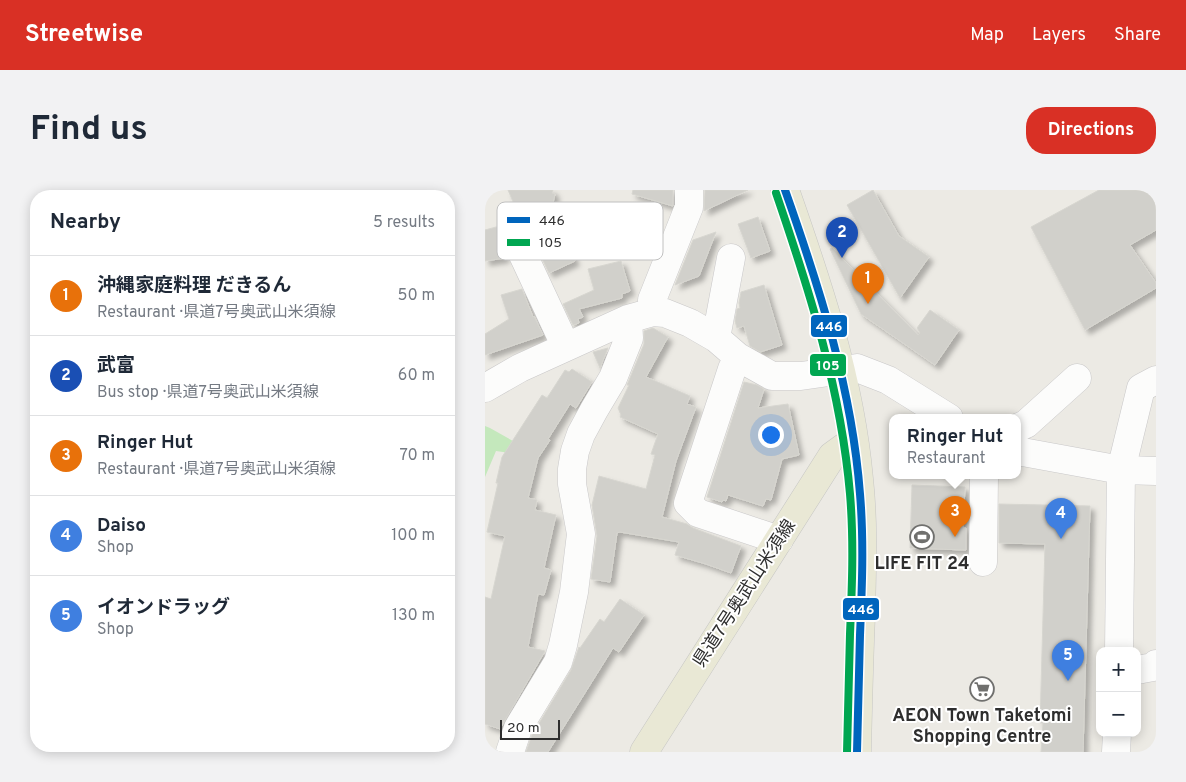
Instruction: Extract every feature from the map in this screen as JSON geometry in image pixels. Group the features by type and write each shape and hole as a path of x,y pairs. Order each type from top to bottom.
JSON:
{"main road":[{"path":"785,190 842,370 859,479 862,532 857,752"},
{"name":"県道7号奥武山米須線","path":"644,752 832,456 843,448 854,444"}],"street":[{"path":"653,312 652,300 689,207 689,190"},
{"path":"716,338 731,258"},
{"path":"525,260 566,347"},
{"path":"485,388 520,368 566,347 628,320 653,312 665,313 690,322 716,338 738,357 772,376 801,376 857,368 888,380 943,414"},
{"path":"510,752 518,728 558,662 563,645 574,592 581,534 573,484 572,469 575,451 581,434 613,378 629,338 628,320"},
{"path":"738,357 729,378 688,503 697,513 779,540"},
{"path":"1021,426 1026,424 1077,378"},
{"path":"1119,647 1121,470 1141,388 1156,380"},
{"path":"1021,452 1121,470 1156,470"},
{"path":"983,562 984,479"},
{"path":"1141,669 1153,667 1156,664"},
{"path":"1116,752 1117,737"}],"green space":[{"path":"485,426 536,454 532,456 496,451 485,477"}],"building":[{"path":"508,190 553,190 552,193 555,194 553,202 513,202"},
{"path":"633,190 673,190 673,206 663,202 632,194"},
{"path":"705,190 748,190 704,211"},
{"path":"873,190 899,236 929,257 900,298 847,205"},
{"path":"1099,190 1156,190 1156,230 1130,245 1156,283 1156,288 1085,330 1031,227"},
{"path":"758,217 770,251 751,258 738,224"},
{"path":"496,227 497,259 485,261 485,230"},
{"path":"716,232 699,276 675,285 693,240"},
{"path":"832,248 918,335 920,333 917,328 930,310 959,330 935,365 861,314 830,249"},
{"path":"543,260 575,261 549,273"},
{"path":"621,261 630,291 622,294 622,298 579,309 583,317 578,319 579,323 573,325 563,304 594,290 588,269"},
{"path":"764,285 782,345 760,352 750,346 744,326 737,328 735,321 737,309 740,308 741,292"},
{"path":"522,289 533,317 543,335 485,355 485,334 509,319 501,295"},
{"path":"653,328 668,337 646,377 690,396 687,404 696,407 676,461 662,517 687,524 741,546 731,573 675,555 679,542 620,532 617,533 610,582 591,579 597,536 592,505 599,476 646,489 655,455 651,454 658,434 620,417 618,408 629,385 627,385 644,344 644,331"},
{"path":"608,348 600,368 593,352"},
{"path":"572,369 592,382 576,408 570,404 548,439 550,440 538,458 528,498 537,500 535,510 556,515 544,568 551,570 544,595 538,594 528,647 545,651 500,729 485,724 485,597 491,599 505,536 487,532 498,483 496,483 502,457 542,395 547,398 565,370 569,372"},
{"path":"744,382 764,389 758,408 788,404 799,455 782,459 771,500 766,499 763,506 728,495 726,501 723,500 722,502 707,497"},
{"path":"912,485 965,487 963,528 966,528 966,550 910,548"},
{"path":"999,504 1090,506 1083,752 1041,752 1043,723 1040,723 1045,544 999,543"},
{"path":"620,599 644,615 619,652 613,648 548,752 526,752 532,735 571,670 579,647 600,619 604,622"}],"transit line":[{"name":"446","path":"785,190 833,340 850,416 856,455 862,547 857,752"},
{"name":"105","path":"776,193 812,304 832,379 846,455 852,547 847,752"}],"place":[{"name":"武富","path":"842,258"},
{"name":"沖縄家庭料理 だきるん","path":"868,304"},
{"name":"LIFE FIT 24","path":"922,537"},
{"name":"Ringer Hut","path":"955,537"},
{"name":"Daiso","path":"1061,539"},
{"name":"イオンドラッグ","path":"1068,681"},
{"name":"AEON Town Taketomi Shopping Centre","path":"982,689"}]}
